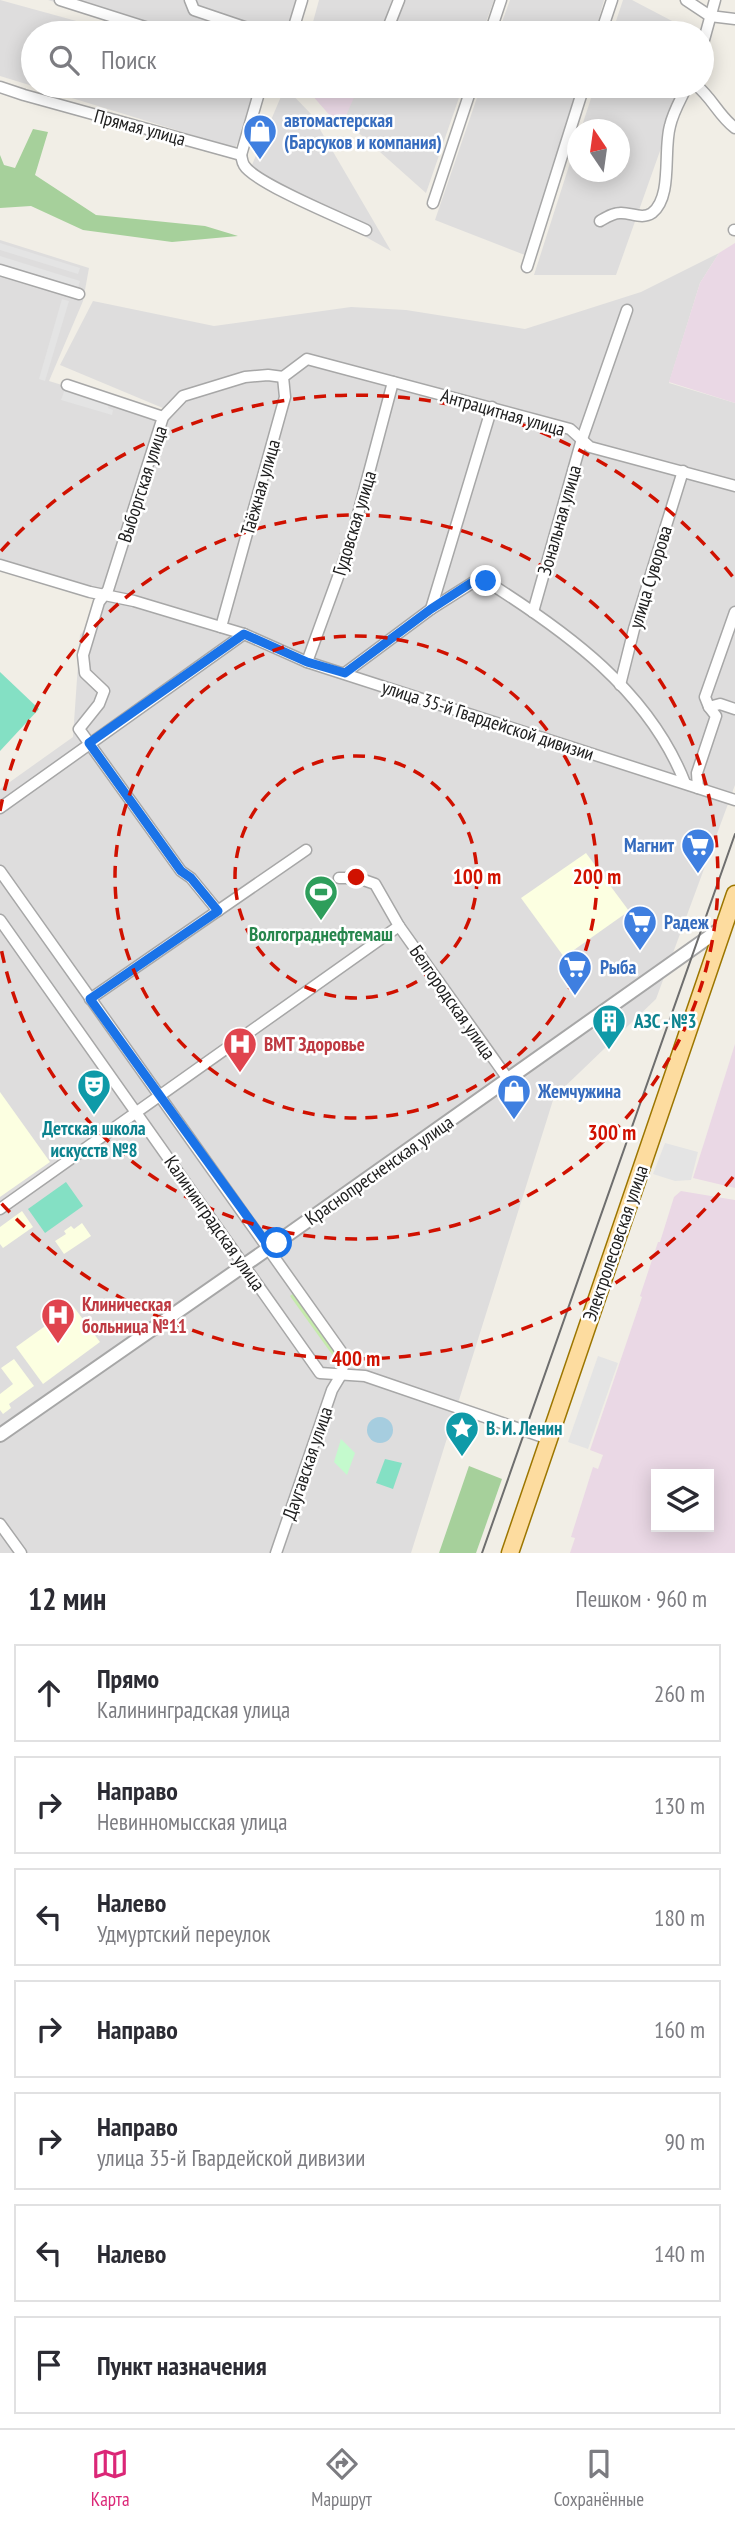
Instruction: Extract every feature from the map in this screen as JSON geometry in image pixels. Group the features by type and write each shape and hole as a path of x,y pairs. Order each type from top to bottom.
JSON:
{"main road":[{"name":"Электролесовская улица","path":"510,1553 729,922 735,894"}],"street":[{"path":"60,0 126,21"},
{"path":"190,0 194,10 227,21"},
{"path":"296,21 302,0"},
{"path":"391,21 399,0"},
{"path":"494,21 501,0"},
{"path":"605,21 612,0"},
{"path":"687,0 710,16 735,19"},
{"path":"709,21 715,0"},
{"name":"Прямая улица","path":"0,87 21,94"},
{"name":"Прямая улица","path":"35,98 241,155"},
{"path":"258,98 241,155 244,166 301,200 366,230"},
{"path":"433,203 468,98"},
{"path":"527,267 580,98"},
{"path":"600,221 611,214 622,212 645,216 653,213 662,200 666,188 666,150 670,124 682,98"},
{"path":"710,98 735,128"},
{"path":"0,270 79,294"},
{"name":"Зональная улица","path":"533,612 582,439 627,310"},
{"name":"Антрацитная улица","path":"283,377 307,359 570,429 590,447 735,486"},
{"name":"Выборгская улица","path":"89,743 79,729 99,704 104,691 85,673 83,655 103,594 108,590 163,417 183,396 245,377 283,377"},
{"name":"Таёжная улица","path":"221,627 285,397 283,377"},
{"name":"Гудовская улица","path":"307,662 350,544 393,382"},
{"path":"67,385 163,417"},
{"path":"431,609 492,407"},
{"name":"улица Суворова","path":"620,685 634,629 683,471"},
{"name":"улица 35-й Гвардейской дивизии","path":"0,565 244,634 307,662 735,800"},
{"path":"345,673 431,609 471,583 486,581 556,626 620,685 653,721 674,756 685,783"},
{"path":"698,788 697,773 716,716 705,697 735,612"},
{"path":"0,808 244,634"},
{"path":"709,707 720,704 735,709"},
{"path":"89,743 181,871 191,878 218,911"},
{"path":"90,999 306,850"},
{"name":"Калининградская улица","path":"1,874 270,1248 345,1357 341,1375"},
{"name":"Белгородская улица","path":"339,878 358,878 375,884 399,926 508,1079"},
{"name":"Калининградская улица","path":"0,920 320,1373 365,1376 548,1439"},
{"name":"Краснопресненская улица","path":"0,1435 270,1248 729,922"},
{"path":"0,1209 399,926"},
{"name":"Даугавская улица","path":"276,1553 332,1390 341,1375"},
{"path":"0,1524 21,1553"}],"shaded area":[{"path":"0,0 76,21 21,21 21,82 0,76"},
{"path":"48,0 296,0 290,21 117,21"},
{"path":"319,0 392,0 385,21 313,21"},
{"path":"404,0 494,0 486,21 397,21"},
{"path":"510,0 604,0 598,21 502,21"},
{"path":"623,0 632,0 672,21 616,21"},
{"path":"72,98 260,98 235,148"},
{"path":"280,98 296,98 311,114 391,251 249,172"},
{"path":"315,98 354,98 345,118 332,118"},
{"path":"319,98 459,98 426,193"},
{"path":"477,98 576,98 570,119 567,119 567,130 530,257 435,220"},
{"path":"591,98 679,98 616,275 534,275 567,172 567,182 630,182 630,119 584,119"},
{"path":"0,240 89,268 83,301 49,381 159,415 101,590 0,560"},
{"path":"0,243 80,268 78,274 0,250"},
{"path":"735,243 735,403 669,382 700,283 719,253"},
{"path":"719,253 700,283 669,383 735,403 735,785 656,999 554,1097 411,1553 0,1553 0,789 73,737 80,635 106,603 170,411 60,365 93,301 214,326 351,307 406,310 525,329 641,292"},
{"path":"0,256 80,281 77,291 0,268"},
{"path":"62,299 69,301 45,381 39,379"},
{"path":"65,389 109,403 108,408 113,410 112,415 61,400"},
{"path":"586,853 629,911 564,957 521,898"},
{"path":"735,1044 735,1188 693,1178"},
{"path":"0,1092 50,1162 0,1197"},
{"path":"665,1143 698,1152 691,1180 675,1181 653,1174"},
{"path":"681,1191 735,1200 735,1553 570,1553 575,1538 571,1537 593,1467 598,1469 603,1455 590,1450 674,1197"},
{"path":"22,1211 33,1227 3,1248 0,1244 0,1227"},
{"name":"Клиническая больница №11","path":"82,1223 91,1236 64,1254 55,1241 66,1234 64,1231 71,1226 74,1229"},
{"name":"Клиническая больница №11","path":"73,1306 100,1342 43,1384 16,1347"},
{"path":"598,1356 618,1363 588,1449 568,1442"},
{"path":"14,1359 34,1386 9,1404 11,1408 3,1414 0,1410 0,1394 13,1384 1,1368"}],"green space":[{"path":"33,129 48,132 35,175 96,215 205,226 238,236 172,242 83,230 31,206 0,208 0,155 4,165 15,168"},
{"path":"0,672 39,709 0,751"},
{"path":"66,1182 83,1206 45,1233 28,1209"},
{"path":"294,1293 336,1353 336,1360 290,1296"},
{"path":"341,1439 355,1453 347,1475 334,1462"},
{"path":"385,1459 402,1463 393,1489 376,1483"},
{"path":"469,1466 502,1479 476,1553 439,1553"}],"water":[{"path":"380,1417 389,1421 393,1430 389,1439 380,1443 371,1439 367,1430 371,1421"}],"tram line":[{"path":"482,1553 735,834"}],"place":[{"name":"автомастерская (Барсуков и компания)","path":"260,161"},
{"name":"Магнит","path":"698,875"},
{"name":"Волгограднефтемаш","path":"321,922"},
{"name":"Радеж","path":"640,952"},
{"name":"Рыба","path":"575,997"},
{"name":"АЗС - №3","path":"609,1051"},
{"name":"ВМТ Здоровье","path":"240,1074"},
{"name":"Детская школа искусств №8","path":"94,1116"},
{"name":"Жемчужина","path":"514,1121"},
{"name":"Клиническая больница №11","path":"58,1345"},
{"name":"В. И. Ленин","path":"462,1458"}],"route":[{"path":"277,1243 270,1248 90,999 218,911 191,878 181,871 89,743 244,634 307,662 345,673 431,609 471,583 486,581"}]}
